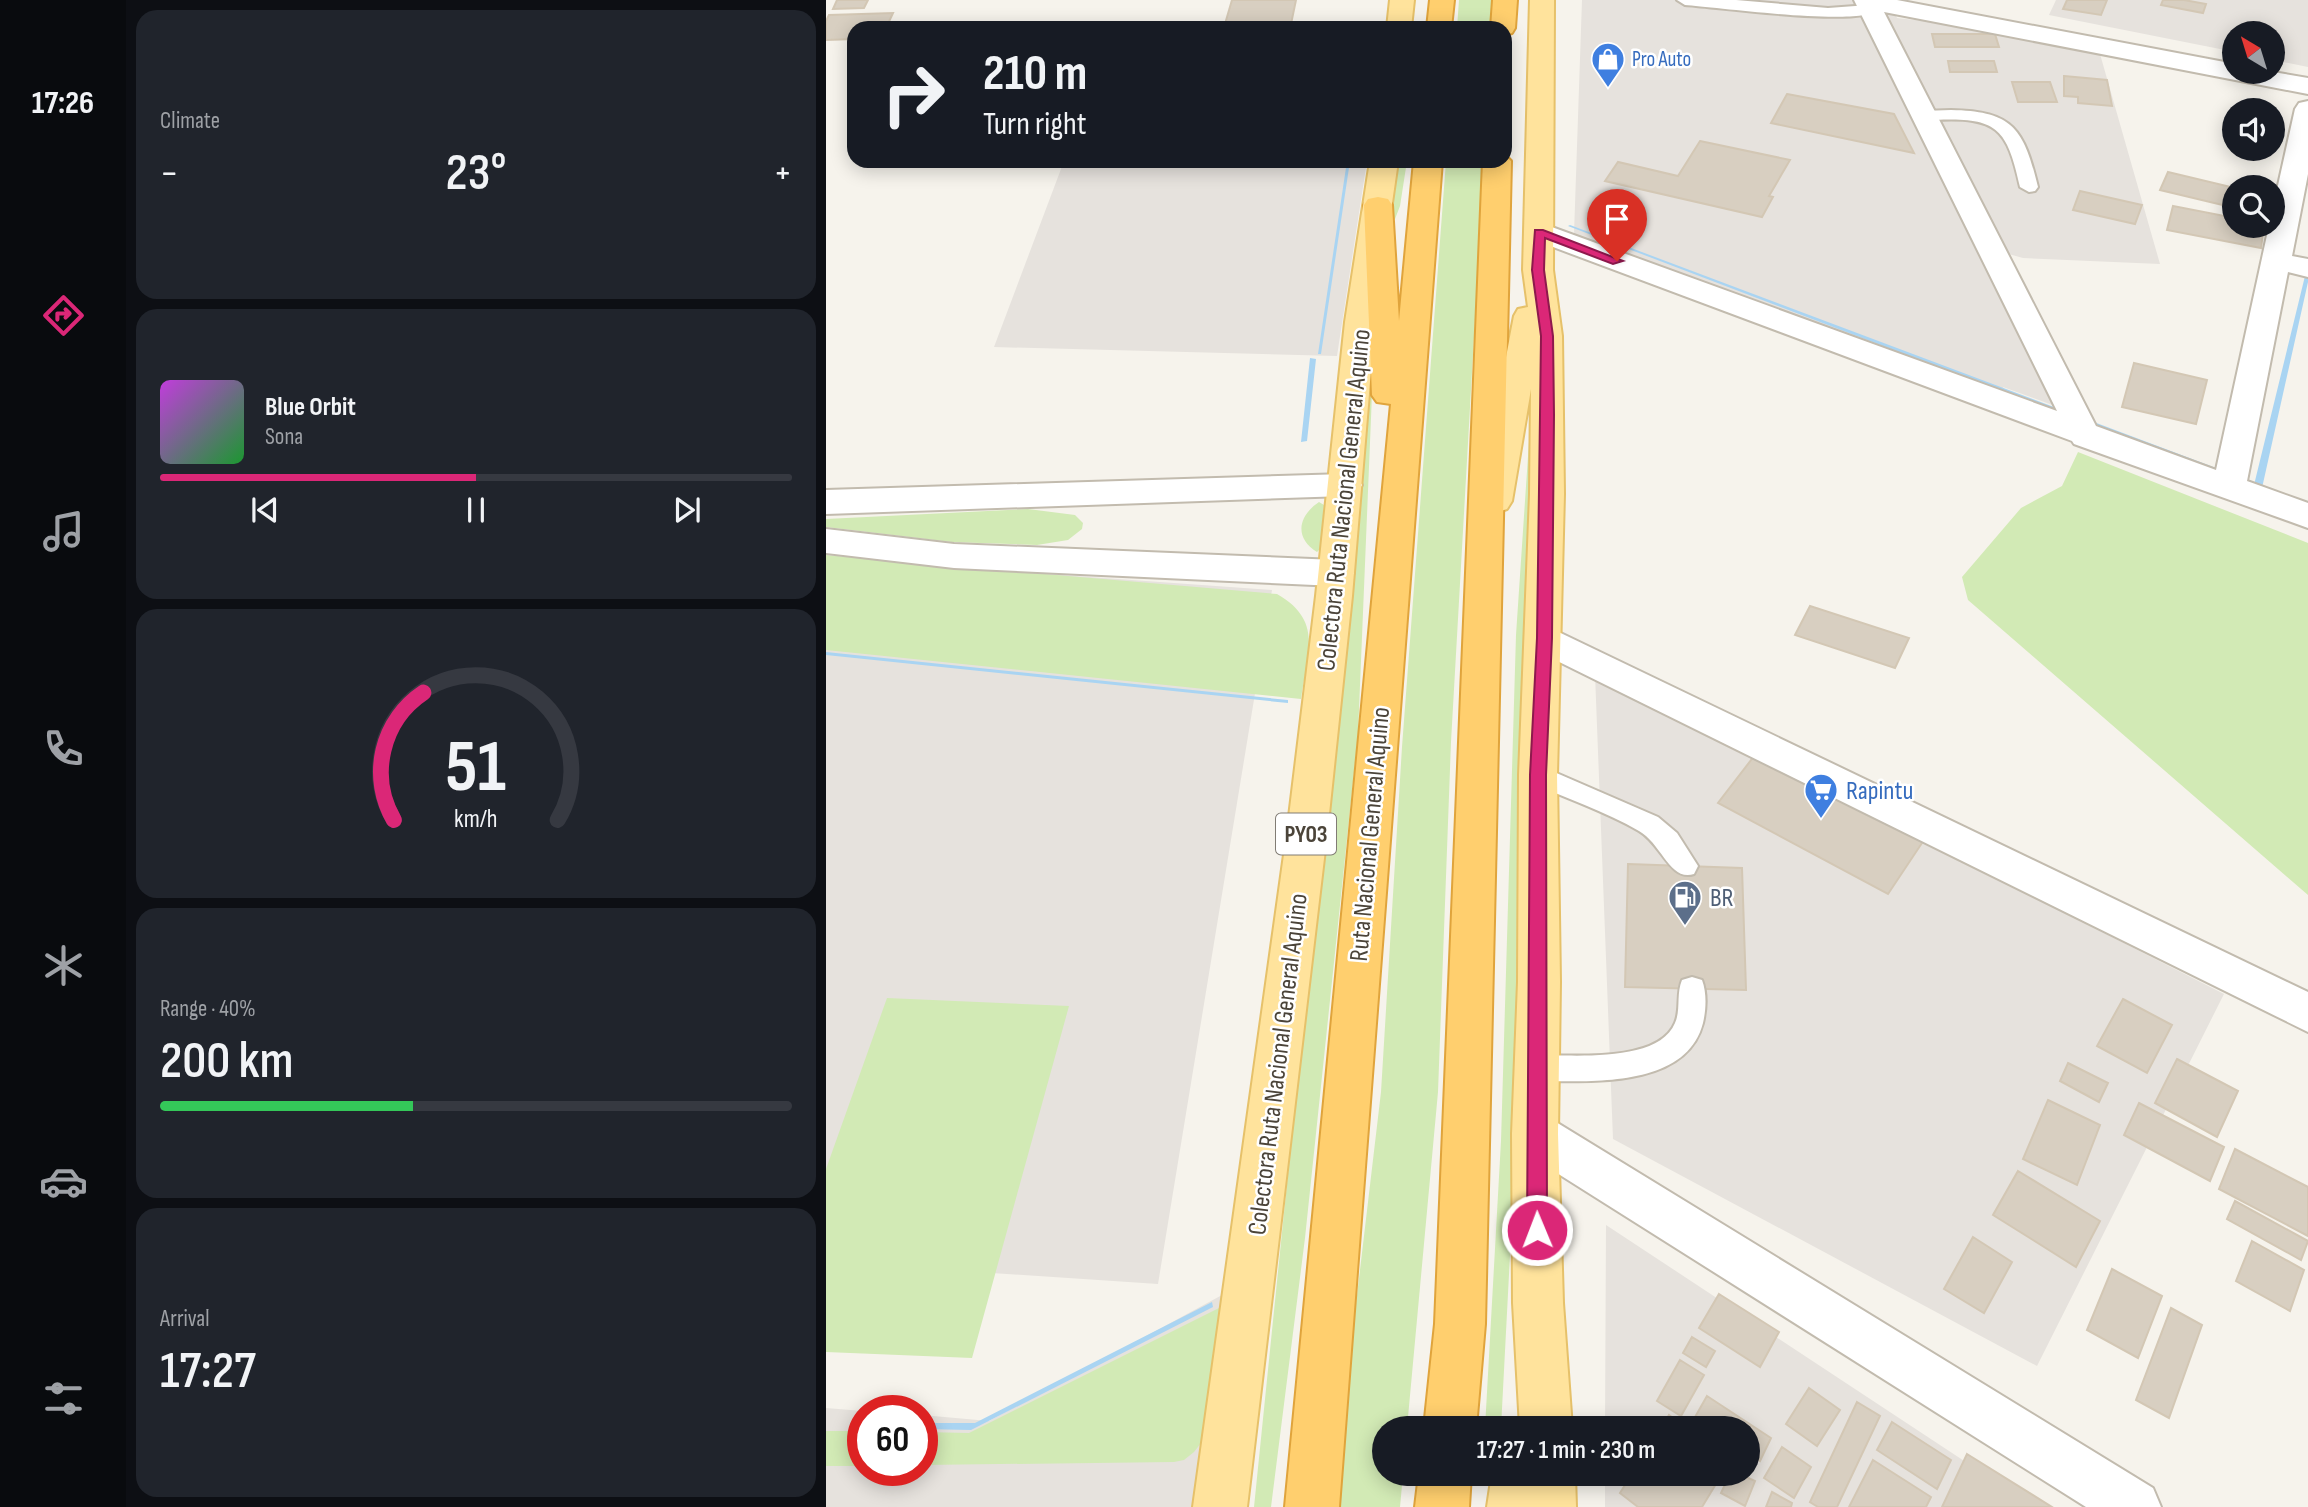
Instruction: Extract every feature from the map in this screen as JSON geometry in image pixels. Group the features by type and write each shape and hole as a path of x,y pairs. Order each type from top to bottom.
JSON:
{"highway":[{"path":"1439,21 1441,0"},
{"path":"1504,21 1505,0"},
{"name":"Ruta Nacional General Aquino","path":"1312,1507 1427,168"},
{"path":"1451,1416 1460,1324 1497,168"},
{"path":"1378,205 1396,544"},
{"path":"1442,1507 1444,1486"}],"main road":[{"path":"1400,21 1402,0"},
{"path":"1486,551 1538,270 1542,0"},
{"name":"Colectora Ruta Nacional General Aquino","path":"1220,1507 1307,833 1360,322 1383,168"},
{"path":"1538,270 1547,336 1544,638 1538,775 1535,1134 1538,1303 1545,1416"},
{"path":"1525,1416 1538,1303"},
{"path":"1514,1507 1517,1486"},
{"path":"1549,1486 1549,1507"}],"street":[{"path":"1867,4 2085,436"},
{"path":"1867,4 2308,86"},
{"path":"2230,487 2308,109"},
{"path":"1539,232 2085,436 2308,516"},
{"path":"2276,261 2308,268"},
{"path":"826,502 1345,485"},
{"path":"826,541 954,556 1336,573"},
{"path":"1544,638 2308,1013"},
{"path":"1535,1134 2134,1507"}],"lane":[{"path":"1685,0 1828,13 1867,4"},
{"path":"1923,116 1966,114 1999,124 2012,135 2020,150 2029,187"},
{"path":"1538,775 1649,824 1668,840 1685,866"},
{"path":"1537,1068 1629,1066 1653,1060 1673,1047 1688,1029 1692,989"}],"shaded area":[{"path":"1582,0 1889,0 1897,18 2096,40 2160,264 2023,258 1998,251 2066,410 2003,387 2011,407 1603,250 1603,244 1574,234"},
{"path":"2056,0 2308,0 2308,67 2286,63 2286,21 2222,21 2222,49 2049,15"},
{"path":"1061,168 1366,168 1337,356 994,347"},
{"path":"826,558 1272,590 1158,1284 826,1262"},
{"path":"1595,674 2224,994 2037,1366 1613,1139"},
{"path":"1606,1225 2034,1507 1605,1507 1605,1486 1760,1486 1760,1416 1605,1416"},
{"path":"1235,1288 1192,1507 826,1507 826,1408 847,1410 847,1486 938,1486 938,1416 989,1421"}],"green space":[{"path":"1459,0 1492,0 1491,21 1458,21"},
{"path":"1394,168 1406,168 1400,206 1395,219 1389,218"},
{"path":"1445,168 1484,168 1451,742 1438,1092 1408,1416 1372,1416 1372,1486 1402,1486 1400,1507 1332,1507 1381,1092 1402,747"},
{"path":"1375,321 1358,734 1305,1238 1271,1507 1254,1507"},
{"path":"1534,367 1540,367 1524,635 1516,1140 1502,1416 1486,1416 1501,1141 1516,635"},
{"path":"2078,452 2308,543 2308,895 1968,600 1962,577 2021,508 2062,486"},
{"path":"1319,502 1324,505 1320,549 1317,552 1305,540 1302,527 1307,514"},
{"path":"1028,509 1075,515 1083,523 1082,529 1068,540 1037,545 951,542 826,527 826,519"},
{"path":"826,555 1277,594 1292,604 1307,627 1308,653 1301,699 826,650"},
{"path":"887,998 1069,1006 972,1358 826,1352 826,1169"},
{"path":"1223,1306 1205,1438 1184,1460 938,1465 938,1432 969,1433"},
{"path":"826,1431 847,1431 847,1466 826,1466"}],"water":[{"path":"1346,168 1349,168 1321,354 1318,354"},
{"path":"1568,226 2216,468 2214,472"},
{"path":"2305,276 2308,277 2308,282 2262,488 2254,485"},
{"path":"1310,358 1316,359 1307,441 1301,442"},
{"path":"826,652 1288,700 1288,703 826,655"},
{"path":"1212,1302 1213,1307 971,1430 938,1429 938,1423 975,1423"}],"building":[{"path":"837,0 868,0 864,8 833,9"},
{"path":"1232,0 1296,0 1292,21 1226,21"},
{"path":"2067,0 2107,0 2101,15 2063,9"},
{"path":"2163,0 2206,4 2203,13 2161,5"},
{"path":"893,13 889,21 847,21 847,39 826,40 826,21 829,15"},
{"path":"1932,34 1995,34 1999,47 1935,47"},
{"path":"1948,61 1994,61 1997,72 1950,72"},
{"path":"2064,76 2107,80 2112,106 2078,103 2078,97 2064,96"},
{"path":"2012,82 2050,82 2057,102 2018,102"},
{"path":"1787,94 1894,114 1914,153 1771,123"},
{"path":"1700,141 1790,160 1769,196 1773,197 1762,217 1605,181 1618,162 1678,176"},
{"path":"2168,172 2222,185 2222,205 2160,190"},
{"path":"2080,191 2142,205 2135,224 2073,210"},
{"path":"2173,206 2222,215 2222,238 2262,238 2261,248 2167,230"},
{"path":"2134,363 2207,380 2196,424 2122,407"},
{"path":"1810,606 1909,638 1895,668 1795,635"},
{"name":"Rapintu","path":"1758,751 1926,837 1888,894 1718,803"},
{"name":"BR","path":"1628,864 1742,868 1746,990 1625,987"},
{"path":"2123,999 2172,1025 2147,1073 2097,1046"},
{"path":"2177,1059 2238,1091 2217,1137 2155,1103"},
{"path":"2068,1063 2108,1083 2099,1102 2060,1081"},
{"path":"2048,1100 2100,1125 2077,1185 2023,1159"},
{"path":"2139,1103 2224,1147 2210,1181 2124,1135"},
{"path":"2235,1149 2308,1187 2308,1236 2219,1189"},
{"path":"2018,1171 2100,1221 2076,1267 1993,1215"},
{"path":"2235,1201 2308,1241 2301,1260 2227,1219"},
{"path":"1973,1237 2012,1262 1984,1313 1944,1289"},
{"path":"2252,1241 2304,1270 2290,1311 2236,1281"},
{"path":"2112,1269 2162,1296 2138,1358 2087,1330"},
{"path":"1719,1294 1779,1332 1760,1367 1699,1328"},
{"path":"2171,1308 2202,1325 2169,1418 2136,1400"},
{"path":"1692,1337 1715,1351 1706,1367 1683,1353"},
{"path":"1680,1360 1704,1375 1681,1416 1657,1401"},
{"path":"1809,1388 1840,1410 1817,1446 1786,1424"},
{"path":"1707,1396 1737,1416 1696,1416"},
{"path":"1857,1402 1880,1416 1837,1507 1818,1507 1810,1502"},
{"path":"1892,1422 1951,1460 1937,1489 1877,1450"},
{"path":"1760,1431 1771,1438 1760,1461"},
{"path":"1782,1447 1811,1467 1794,1498 1764,1478"},
{"path":"1967,1454 2052,1507 1942,1507"},
{"path":"1873,1460 1931,1497 1926,1507 1849,1507"},
{"path":"1624,1486 1715,1486 1702,1507 1638,1507 1620,1493"},
{"path":"1724,1486 1753,1486 1745,1506 1721,1493"},
{"path":"1772,1492 1792,1503 1791,1507 1766,1507"}],"place":[{"name":"Pro Auto","path":"1608,89"},
{"name":"Rapintu","path":"1821,820"},
{"name":"BR","path":"1685,927"}],"route":[{"path":"1537,1230 1535,1134 1539,982 1538,775 1547,494 1547,336 1538,270 1539,232 1617,261"}]}
